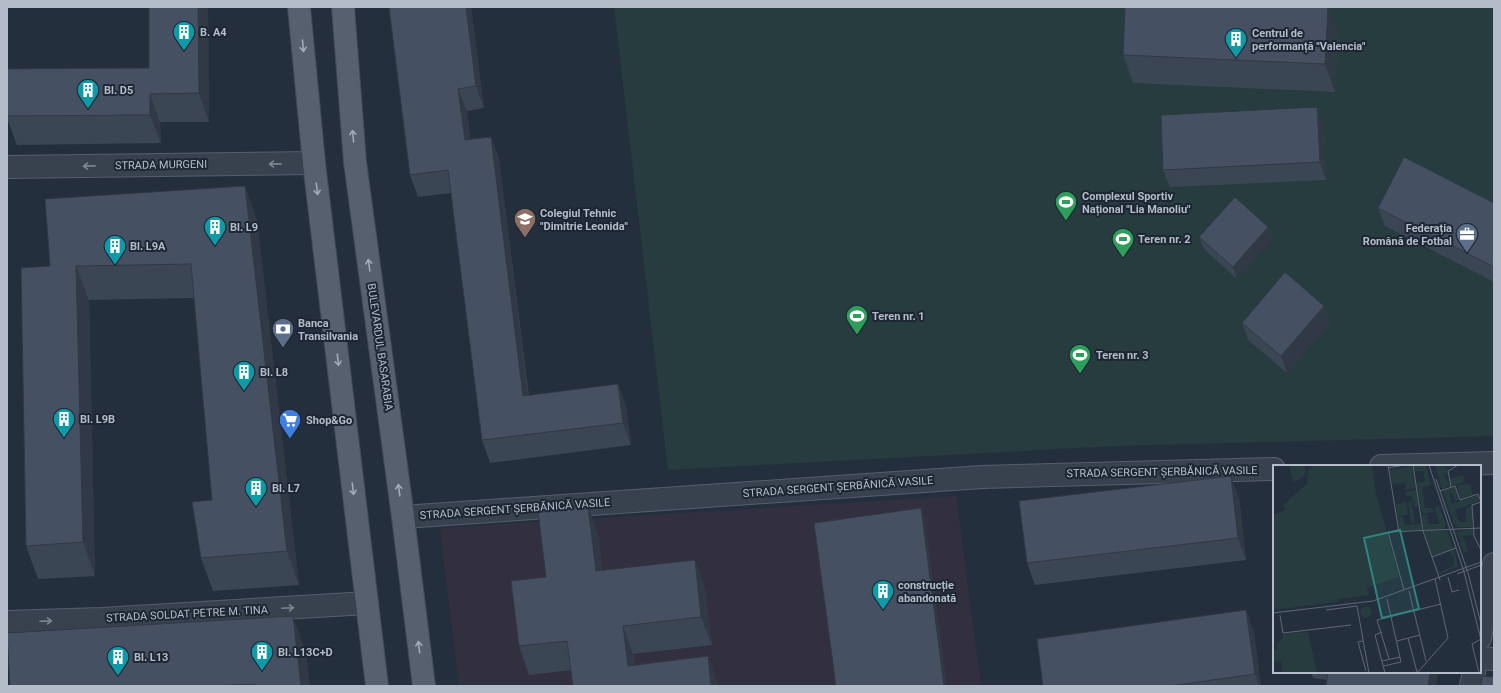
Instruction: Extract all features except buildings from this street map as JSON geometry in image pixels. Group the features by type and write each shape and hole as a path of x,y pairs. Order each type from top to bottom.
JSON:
{"main road":[{"path":"299,7 314,163 377,686"},
{"name":"BULEVARDUL BASARABIA","path":"343,7 355,162 403,517 424,686"}],"street":[{"name":"STRADA MURGENI","path":"7,167 314,163"},
{"path":"1419,465 1494,463"},
{"name":"STRADA SERGENT ȘERBĂNICĂ VASILE","path":"403,517 982,477 1273,469"},
{"path":"1481,633 1494,564"},
{"name":"STRADA SOLDAT PETRE M. TINA","path":"7,622 102,619 367,603"},
{"path":"1481,658 1494,659"},
{"path":"1471,686 1474,673"}],"shaded area":[{"path":"956,496 981,686 459,686 440,528"}],"green space":[{"name":"Complexul Sportiv Național \"Lia Manoliu\"","path":"614,7 1494,7 1494,436 1115,446 668,470"}],"place":[{"name":"B. A4","path":"184,52"},
{"name":"Centrul de performanță \"Valencia\"","path":"1236,58"},
{"name":"Bl. D5","path":"88,110"},
{"name":"Complexul Sportiv Național \"Lia Manoliu\"","path":"1066,222"},
{"name":"Colegiul Tehnic \"Dimitrie Leonida\"","path":"525,238"},
{"name":"Bl. L9","path":"215,246"},
{"name":"Federația Română de Fotbal","path":"1467,254"},
{"name":"Teren nr. 2","path":"1123,258"},
{"name":"Bl. L9A","path":"115,266"},
{"name":"Teren nr. 1","path":"857,336"},
{"name":"Banca Transilvania","path":"283,348"},
{"name":"Teren nr. 3","path":"1080,374"},
{"name":"Bl. L8","path":"244,392"},
{"name":"Bl. L9B","path":"64,438"},
{"name":"Shop&Go","path":"290,440"},
{"name":"Bl. L7","path":"256,508"},
{"name":"construcție abandonată","path":"883,610"},
{"name":"Bl. L13C+D","path":"262,672"},
{"name":"Bl. L13","path":"118,676"}]}
